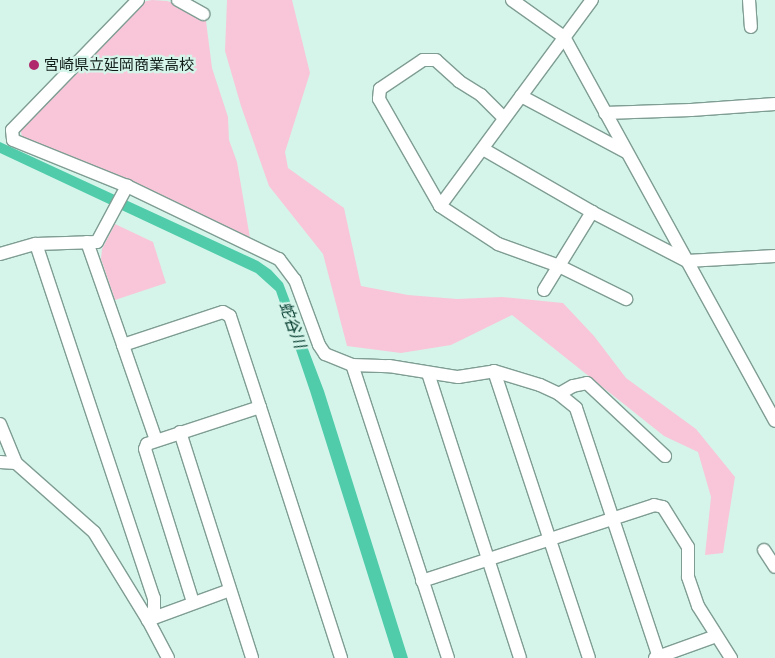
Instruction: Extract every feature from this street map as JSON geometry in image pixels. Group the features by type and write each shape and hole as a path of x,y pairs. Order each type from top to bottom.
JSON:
{"street":[{"path":"138,0 12,130 13,140 125,188 279,259 295,280 319,345 325,354 352,365 389,366 458,378 494,371 540,385 559,394 576,408 657,658 716,636"},
{"path":"178,0 204,14"},
{"path":"512,0 564,37 775,421"},
{"path":"440,206 592,0"},
{"path":"748,0 750,27"},
{"path":"504,118 480,95 459,81 436,60 423,60 380,89 379,99 440,206 498,244 559,266 626,299"},
{"path":"520,96 626,152"},
{"path":"605,113 692,110 775,104"},
{"path":"483,149 592,212 686,261 775,256"},
{"path":"0,254 36,244 97,242 125,188"},
{"path":"544,290 592,212"},
{"path":"88,242 156,440"},
{"path":"36,244 154,598 154,609 148,620"},
{"path":"122,345 222,312 230,316 341,658"},
{"path":"352,365 446,657"},
{"path":"494,371 589,658"},
{"path":"428,373 520,658"},
{"path":"559,394 573,386 587,383 665,456"},
{"path":"193,602 145,449 146,444 260,407"},
{"path":"0,424 16,462 94,532 148,620 168,658"},
{"path":"180,432 252,658"},
{"path":"0,462 16,462"},
{"path":"422,580 654,505 663,507 688,547 688,577 692,592 716,636 731,658"},
{"path":"764,550 775,567"},
{"path":"148,620 230,590"}],"shaded area":[{"path":"152,0 167,1 183,6 206,21 212,68 228,117 229,140 237,162 250,238 145,187 22,137 20,127 142,2"},
{"path":"227,0 292,0 310,73 285,152 288,168 344,208 361,286 408,295 457,299 502,297 563,303 594,336 626,378 696,429 735,477 723,553 705,555 711,497 698,452 664,436 512,315 451,345 401,353 347,346 323,254 269,186 241,106 225,51"},
{"path":"115,224 153,242 166,283 115,300 101,259 102,249"}],"water":[{"name":"蛇谷川","path":"0,142 258,261 271,270 283,283 324,391 408,658 394,658 310,391 276,291 256,273 0,153"}],"place":[{"name":"宮崎県立延岡商業高校","path":"34,65"}]}
